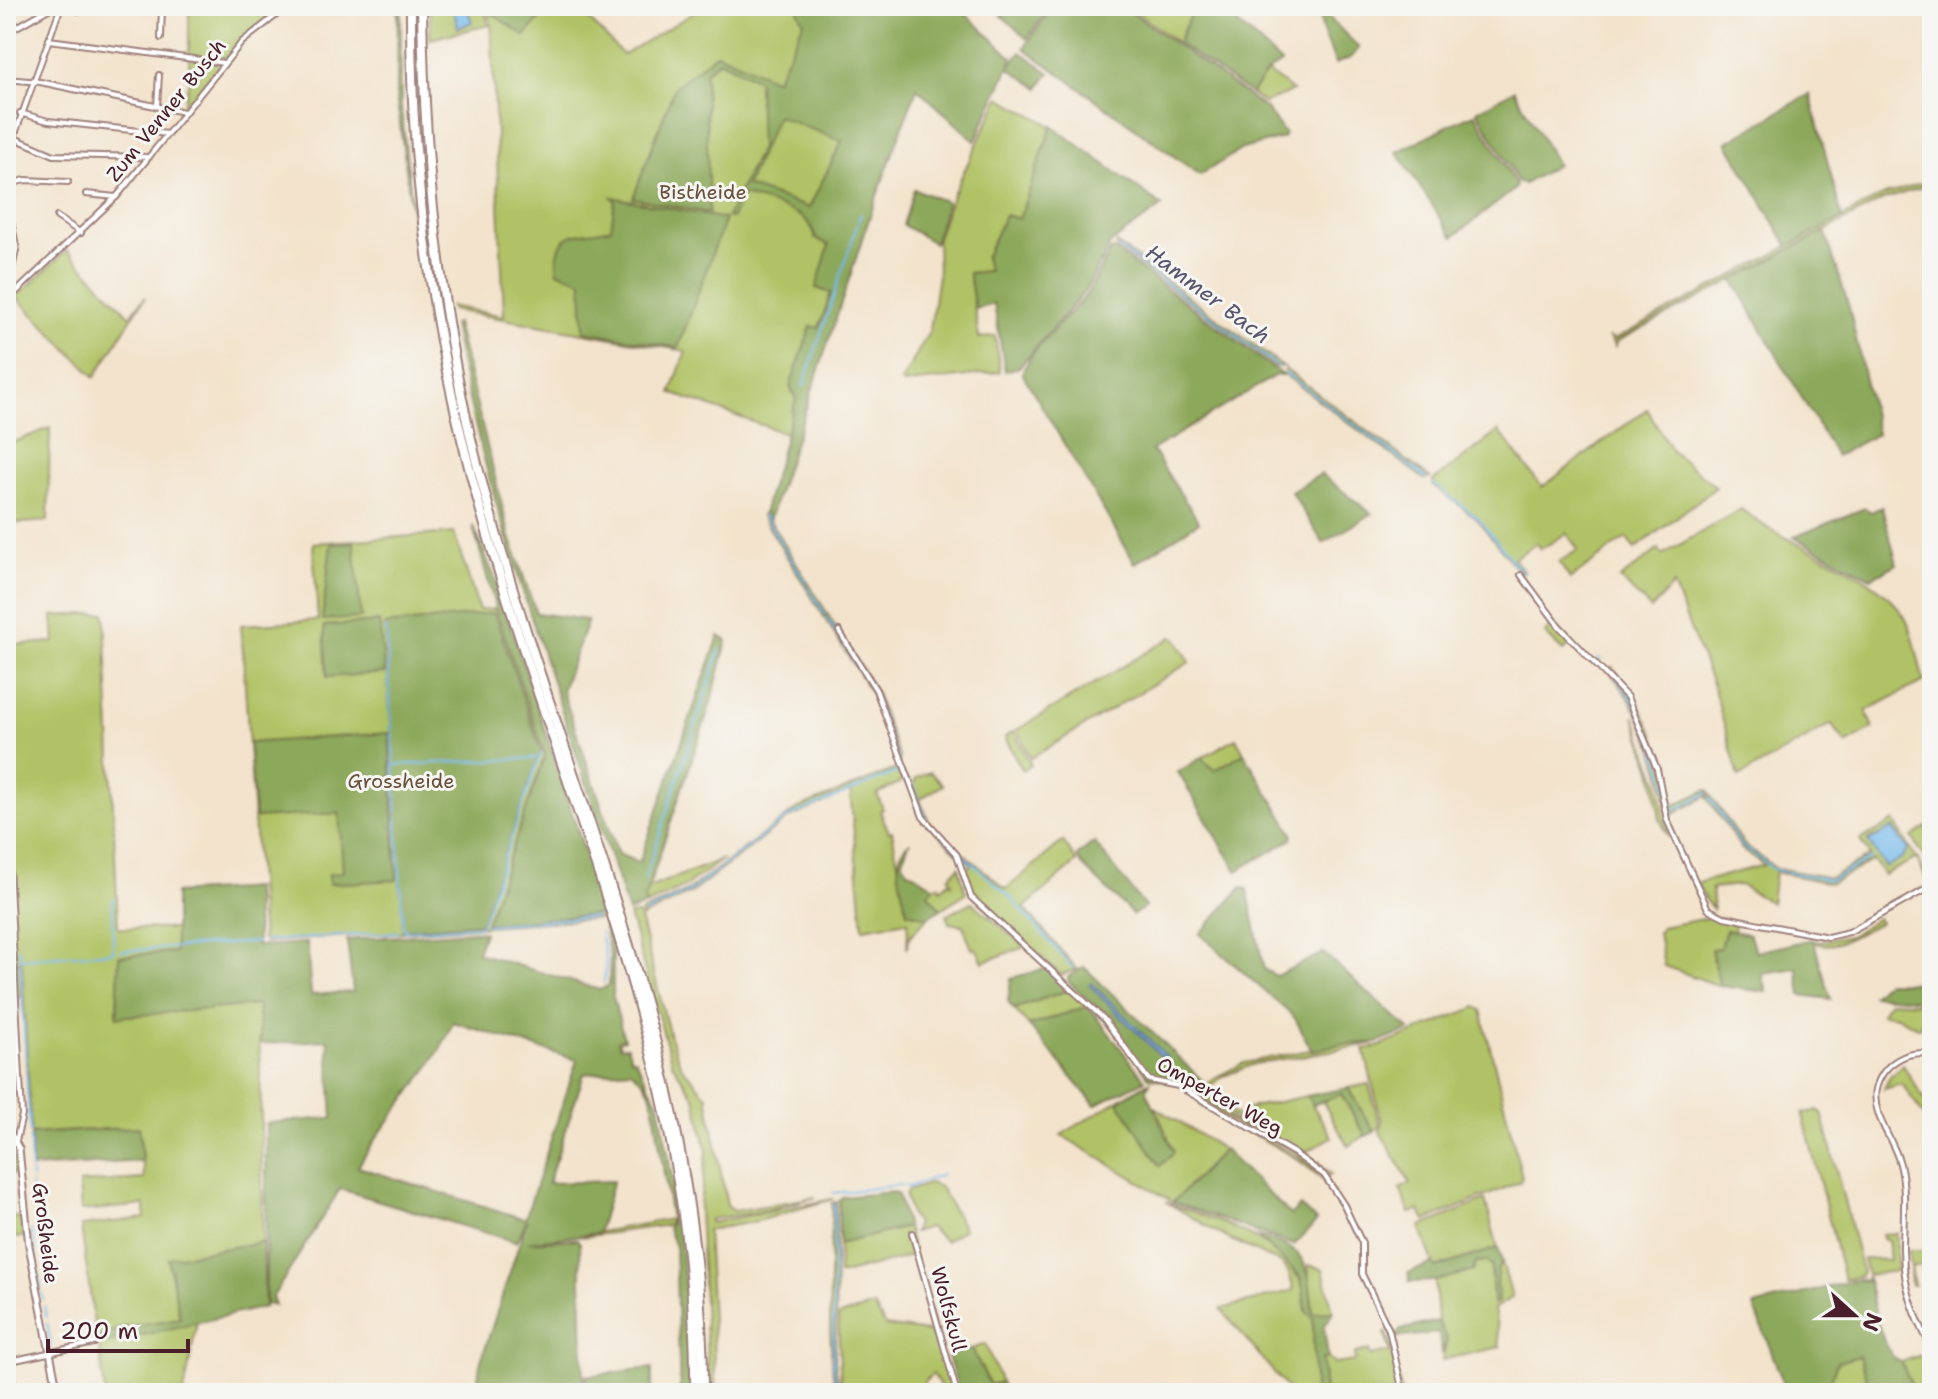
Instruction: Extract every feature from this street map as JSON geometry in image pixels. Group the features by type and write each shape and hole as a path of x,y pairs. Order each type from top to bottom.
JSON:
{"highway":[{"path":"411,6 415,148 431,286 446,369 481,511 606,891 655,1060 676,1160 689,1255 695,1393"},
{"path":"422,6 428,169 441,289 454,367 506,566 632,946 663,1058 692,1214 700,1303 703,1393"}],"street":[{"path":"6,33 54,6"},
{"path":"6,159 20,113 63,6 79,11 103,6"},
{"path":"125,6 162,8 161,38"},
{"name":"Zum Venner Busch","path":"6,293 12,296 81,233 116,197 242,42 288,6"},
{"path":"49,40 224,63"},
{"path":"157,106 159,75"},
{"path":"6,79 185,112"},
{"path":"20,113 48,121 168,134"},
{"path":"12,137 54,155 139,154 149,157"},
{"path":"6,185 25,180 68,182"},
{"name":"Zum Venner Busch","path":"86,194 116,197"},
{"path":"6,200 16,248 6,293"},
{"path":"57,217 81,233"},
{"path":"1521,575 1559,626 1627,697 1657,769 1667,820 1708,909 1724,917 1828,937 1849,932 1932,886"},
{"name":"Omperter Weg","path":"839,631 876,690 928,826 957,855 971,897 1104,1019 1149,1080 1178,1086 1294,1153 1324,1175 1344,1205 1362,1243 1362,1274 1389,1330 1403,1393"},
{"path":"6,808 22,1115 16,1141"},
{"path":"1932,1055 1913,1054 1893,1062 1879,1080 1875,1093 1876,1108 1902,1171 1906,1288 1917,1321 1932,1348"},
{"name":"Großheide","path":"6,1126 16,1141 29,1246 58,1393"},
{"name":"Wolfskull","path":"912,1233 957,1393"},
{"path":"29,1391 18,1393 7,1362 94,1343"}],"green space":[{"path":"189,6 279,6 277,12 241,41 183,108 189,79"},
{"path":"398,6 401,6 401,106 416,243 397,102"},
{"path":"430,6 453,6 458,28 472,22 466,6 483,6 489,25 430,39"},
{"name":"Bistheide","path":"492,6 576,6 623,55 705,6 856,6 902,104 790,435 671,393 686,351 452,310 450,306 504,316 491,21 487,10"},
{"path":"492,6 551,6 525,36 487,10"},
{"path":"796,6 957,6 1013,58 975,141 917,88 875,201 769,520 764,511 796,399 790,387 811,326 819,328 831,293 816,288 829,245 815,238 812,228 798,214 742,195 732,218 727,217 760,148 758,80 719,60 705,73 709,213 633,198 675,86 717,53 776,80 804,22","holes":["777,116 842,141 809,208 746,186"]},
{"path":"998,6 1050,6 1027,39 997,11"},
{"path":"1053,6 1123,6 1266,109 1285,134 1283,138 1242,149 1200,175 1024,48"},
{"path":"1128,6 1194,6 1178,43"},
{"path":"1194,6 1230,18 1281,63 1267,72 1251,94 1178,43"},
{"path":"1319,7 1359,48 1352,57 1336,64 1322,29"},
{"path":"1021,52 1050,73 1039,88 1009,68"},
{"path":"1267,72 1293,91 1264,103 1251,94"},
{"path":"1514,90 1557,165 1524,184 1519,183 1477,111"},
{"path":"1810,94 1842,218 1788,246 1727,142"},
{"path":"1000,97 1052,126 1019,219 1005,215 985,258 989,271 969,273 979,338 995,336 1000,372 903,384 901,382 930,330 938,275 937,238 952,196"},
{"path":"1475,114 1516,184 1515,189 1453,237 1397,152"},
{"path":"1052,126 1162,206 1111,243 1085,291 1019,367 1005,371 994,304 975,309 969,273 989,271 985,258 1005,215 1019,219"},
{"path":"1932,180 1932,184 1883,200 1616,342 1615,347 1609,338 1614,340 1882,196"},
{"path":"914,189 947,202 934,243 903,225"},
{"path":"612,197 725,219 678,348 584,331 582,281 557,271 560,246 565,240 579,233 611,228 615,200"},
{"path":"1825,231 1849,307 1877,434 1836,456 1733,280"},
{"path":"1116,243 1283,367 1276,367 1116,247"},
{"path":"67,250 130,316 145,297 95,377 16,297"},
{"path":"1115,250 1282,375 1276,375 1152,450 1199,522 1135,563 1022,373 1032,354 1087,294 1110,251"},
{"path":"456,323 510,537 536,613 588,620 562,690 618,854 639,863 719,636 727,641 711,703 644,901 647,905 628,912 509,548 469,400 453,325"},
{"path":"1285,369 1430,478 1424,479 1284,374"},
{"path":"1647,409 1672,451 1716,487 1635,549 1626,538 1570,579 1559,562 1578,550 1567,533 1541,549 1537,543 1514,558 1524,572 1521,574 1476,518 1433,485 1433,481 1499,431 1542,487"},
{"path":"50,428 48,521 6,524 6,445"},
{"path":"1321,474 1372,514 1323,543 1291,492"},
{"path":"1882,507 1897,564 1871,578 1794,537 1865,508 1871,512"},
{"path":"1741,509 1760,523 1852,571 1891,599 1908,624 1924,681 1866,711 1873,728 1846,744 1832,724 1739,777 1714,689 1673,585 1651,609 1620,579 1659,549 1662,555"},
{"path":"764,511 875,691 900,760 897,765 871,693 762,516"},
{"path":"473,526 495,578 605,914 486,924 545,755 496,610"},
{"name":"Grossheide","path":"454,533 479,610 501,609 599,914 605,914 604,918 265,942 262,940 241,625 318,620 313,543"},
{"path":"354,542 361,618 322,620 331,544"},
{"path":"105,613 118,928 175,929 175,952 119,957 117,1016 259,1005 263,1242 168,1258 180,1318 96,1338 81,1226 145,1218 145,1205 81,1211 79,1183 144,1179 139,1127 31,1134 22,961 6,961 6,818 10,817 6,645 55,642 53,616"},
{"path":"494,613 541,751 481,923 403,930 385,625"},
{"path":"379,622 385,673 327,677 324,626"},
{"path":"1552,623 1573,644 1563,651 1545,634"},
{"path":"1172,637 1176,638 1190,662 1031,758 1017,730"},
{"path":"1612,667 1635,698 1653,732 1666,769 1673,806 1707,790 1710,794 1672,815 1668,814 1650,738 1632,703 1610,672"},
{"path":"1634,716 1658,781 1669,838 1660,819 1652,769"},
{"path":"1014,731 1031,765 1022,771 1005,737"},
{"path":"389,733 397,880 329,884 329,874 343,872 339,813 255,818 249,743"},
{"path":"1236,738 1244,753 1215,770 1201,758"},
{"path":"1244,753 1293,834 1292,839 1237,871 1178,772 1201,758 1215,770"},
{"path":"899,768 907,779 877,794 883,809 880,811 889,832 892,831 907,912 928,917 910,936 907,948 908,921 863,928 850,791 787,819 691,893 642,917 642,912 689,890 797,809"},
{"path":"930,772 943,785 920,799 929,822 914,789 916,778"},
{"path":"1711,796 1745,846 1776,868 1830,878 1870,856 1860,840 1894,821 1916,858 1884,875 1873,860 1831,883 1775,872 1771,903 1740,885 1712,888 1713,909 1697,883 1764,865 1742,849 1707,798","holes":["1893,828 1905,852 1886,867 1868,840"]},
{"path":"930,823 1006,889 1063,841 1077,862 1024,908 1077,969 1061,975 976,898 965,871 971,864 952,848 942,837"},
{"path":"1931,824 1932,864 1930,866 1912,837"},
{"path":"1094,842 1145,907 1133,915 1081,864 1077,856"},
{"path":"909,843 902,861 908,870 935,887 928,894 941,909 928,917 907,912 899,866 903,849"},
{"path":"723,859 686,886 647,905 644,902 648,888"},
{"path":"959,867 966,893 941,909 927,894 938,884 941,889 949,882 953,885 949,877"},
{"path":"1242,887 1247,889 1264,969 1276,976 1323,953 1410,1030 1377,1043 1340,1044 1312,1051 1295,1018 1200,934"},
{"path":"255,888 257,946 307,943 311,995 353,992 347,940 476,931 484,932 477,953 600,990 609,985 610,956 603,923 607,922 613,948 613,997 624,1039 618,1041 620,1047 627,1046 659,1103 678,1212 687,1310 689,1393 680,1393 675,1247 668,1229 671,1219 652,1096 646,1084 631,1070 584,1074 548,1183 613,1181 598,1233 528,1242 577,1239 580,1243 584,1393 476,1393 480,1364 527,1220 516,1242 340,1189 272,1298 275,1305 266,1304 266,1123 333,1118 328,1040 260,1044 258,1005 117,1017 119,956 175,952 175,893","holes":["453,1022 577,1060 525,1219 358,1167 433,1060"]},
{"path":"972,902 1025,947 983,962 976,948 972,949 963,925 949,923 947,915"},
{"path":"639,914 670,1037 681,1066 707,1096 727,1206 734,1211 816,1197 759,1212 710,1219 710,1223 833,1199 754,1222 707,1230 716,1393 709,1393 699,1211 707,1152 695,1098 672,1063 629,915"},
{"path":"1712,917 1735,922 1734,932 1726,931 1720,948 1711,950 1720,986 1664,966 1658,933 1662,927"},
{"path":"1877,918 1880,923 1839,943 1813,942 1850,936"},
{"path":"1726,930 1749,934 1756,952 1813,939 1831,999 1801,995 1797,968 1762,973 1767,992 1720,986 1711,949 1720,948"},
{"path":"19,963 21,997 6,998 6,964"},
{"path":"1084,967 1206,1084 1196,1096 1183,1087 1188,1081 1182,1075 1175,1083 1149,1077 1106,1018 1068,981 1068,977"},
{"path":"1048,968 1071,989 1014,1009 1008,1002 1011,978"},
{"path":"1886,982 1932,983 1932,1001 1872,995"},
{"path":"1071,989 1088,1006 1029,1026 1014,1009"},
{"path":"1889,1001 1923,1003 1928,1008 1919,1028 1897,1016 1881,1014"},
{"path":"1088,1006 1145,1080 1095,1105 1029,1026"},
{"path":"1476,1007 1481,1010 1522,1177 1520,1182 1425,1221 1419,1210 1410,1213 1400,1189 1410,1183 1380,1132 1382,1123 1364,1049 1378,1047"},
{"path":"1377,1043 1254,1064 1224,1076 1196,1096 1212,1079 1244,1063 1340,1044"},
{"path":"1903,1065 1932,1112 1932,1127 1902,1084 1884,1089 1890,1076"},
{"path":"1148,1082 1118,1101 1174,1152 1155,1107 1224,1150 1173,1202 1061,1135"},
{"path":"1150,1082 1146,1089 1174,1152 1160,1166 1118,1101"},
{"path":"1369,1084 1380,1126 1374,1132 1348,1088"},
{"path":"1348,1088 1374,1132 1366,1136 1341,1094 1313,1105 1307,1096"},
{"path":"1341,1094 1365,1136 1348,1146 1323,1102"},
{"path":"1204,1095 1262,1130 1248,1108 1307,1096 1332,1137 1305,1153 1331,1174 1327,1177 1296,1153 1201,1099"},
{"path":"1203,1103 1310,1165 1320,1177 1294,1157 1202,1106"},
{"path":"1818,1110 1822,1113 1862,1272 1860,1276 1844,1280 1803,1114"},
{"path":"139,1127 142,1161 32,1168 31,1134"},
{"path":"6,1133 13,1149 16,1174 6,1174"},
{"path":"1224,1150 1291,1215 1300,1206 1317,1221 1294,1245 1173,1202"},
{"path":"930,1183 940,1187 964,1229 945,1241 929,1227 914,1232 917,1223 911,1217 905,1196 907,1191"},
{"path":"894,1192 898,1195 907,1227 839,1244 839,1201 842,1197"},
{"path":"1485,1200 1498,1248 1435,1268 1420,1227"},
{"path":"836,1202 835,1361 839,1393 835,1393 832,1370 830,1322 832,1203"},
{"path":"1166,1202 1258,1240 1278,1254 1294,1271 1306,1292 1313,1318 1314,1393 1291,1393 1221,1309 1294,1290 1288,1271 1281,1263 1229,1239"},
{"path":"21,1217 24,1237 6,1238 6,1218"},
{"path":"671,1219 668,1225 582,1235"},
{"path":"907,1227 914,1255 839,1275 839,1244"},
{"path":"1897,1233 1897,1271 1867,1275 1863,1259 1890,1260 1888,1240 1883,1240 1882,1234"},
{"path":"1257,1236 1287,1246 1296,1253 1307,1270 1313,1313 1333,1312 1324,1327 1328,1358 1322,1359 1325,1393 1314,1393 1313,1318 1306,1311 1301,1277"},
{"path":"263,1242 265,1307 99,1345 96,1338 123,1327 180,1318 168,1258"},
{"path":"1498,1248 1502,1262 1497,1271 1498,1302 1494,1303 1491,1266 1486,1261 1476,1262 1473,1271 1435,1281 1410,1282 1408,1273 1433,1263 1435,1268"},
{"path":"1909,1251 1932,1251 1932,1264 1911,1267 1914,1285 1911,1285"},
{"path":"1486,1261 1491,1266 1493,1303 1498,1302 1497,1271 1502,1262 1512,1297 1494,1309 1500,1347 1442,1360 1447,1340 1438,1321 1435,1281 1473,1271 1476,1262"},
{"path":"1308,1265 1323,1269 1333,1312 1313,1314"},
{"path":"1867,1277 1883,1338 1894,1357 1901,1362 1915,1393 1871,1393 1859,1356 1837,1362 1827,1393 1787,1393 1754,1306 1860,1279 1865,1281"},
{"path":"874,1306 885,1326 935,1333 952,1392 942,1389 933,1374 924,1382 920,1393 841,1393 838,1316"},
{"path":"197,1321 184,1393 105,1393 99,1345"},
{"path":"1438,1321 1447,1340 1441,1354 1439,1333 1393,1338 1400,1330"},
{"path":"1385,1333 1402,1393 1325,1393 1322,1358 1328,1358 1335,1364 1355,1361 1355,1353 1369,1350 1370,1356 1390,1352"},
{"path":"985,1344 1001,1382 990,1385 972,1349"},
{"path":"972,1349 990,1385 1001,1382 1006,1393 960,1393 947,1354"},
{"path":"1924,1354 1932,1372 1932,1393 1915,1393 1901,1362"},
{"path":"1859,1356 1871,1393 1827,1393 1837,1362"},
{"path":"652,1368 652,1393 587,1393 586,1376"}],"water":[{"path":"453,6 466,6 472,22 458,28"},
{"path":"1892,828 1909,849 1902,858 1886,867 1868,842"},
{"path":"1091,983 1167,1057 1169,1064 1089,985"}],"waterway":[{"path":"803,387 861,214"},
{"name":"Hammer Bach","path":"1118,247 1278,367"},
{"name":"Hammer Bach","path":"1285,373 1426,478"},
{"name":"Hammer Bach","path":"1433,484 1477,517 1522,573"},
{"path":"764,515 873,693 898,761"},
{"path":"386,628 403,927 407,931"},
{"path":"645,879 720,650"},
{"name":"Hammer Bach","path":"1598,658 1602,661"},
{"name":"Hammer Bach","path":"1610,669 1633,700 1650,736 1673,811 1707,793"},
{"path":"481,925 541,753"},
{"path":"394,765 536,758"},
{"path":"645,913 690,891 786,818 902,770"},
{"path":"914,785 926,818"},
{"name":"Hammer Bach","path":"1710,798 1742,846 1776,870 1831,880 1871,858"},
{"path":"943,837 1009,896 1073,968"},
{"path":"19,948 20,959 113,952 113,899"},
{"path":"487,925 595,917"},
{"path":"404,931 479,926"},
{"path":"264,941 398,932"},
{"path":"600,932 606,960 604,983"},
{"path":"121,951 257,942"},
{"path":"20,964 30,1132"},
{"path":"30,1138 31,1178"},
{"path":"904,1185 908,1187 942,1175"},
{"path":"31,1183 32,1209"},
{"path":"833,1193 901,1185"},
{"path":"834,1204 833,1362 837,1393"},
{"path":"32,1230 41,1289"},
{"path":"42,1294 43,1299"},
{"path":"44,1306 46,1317"},
{"path":"47,1323 51,1346"}]}
